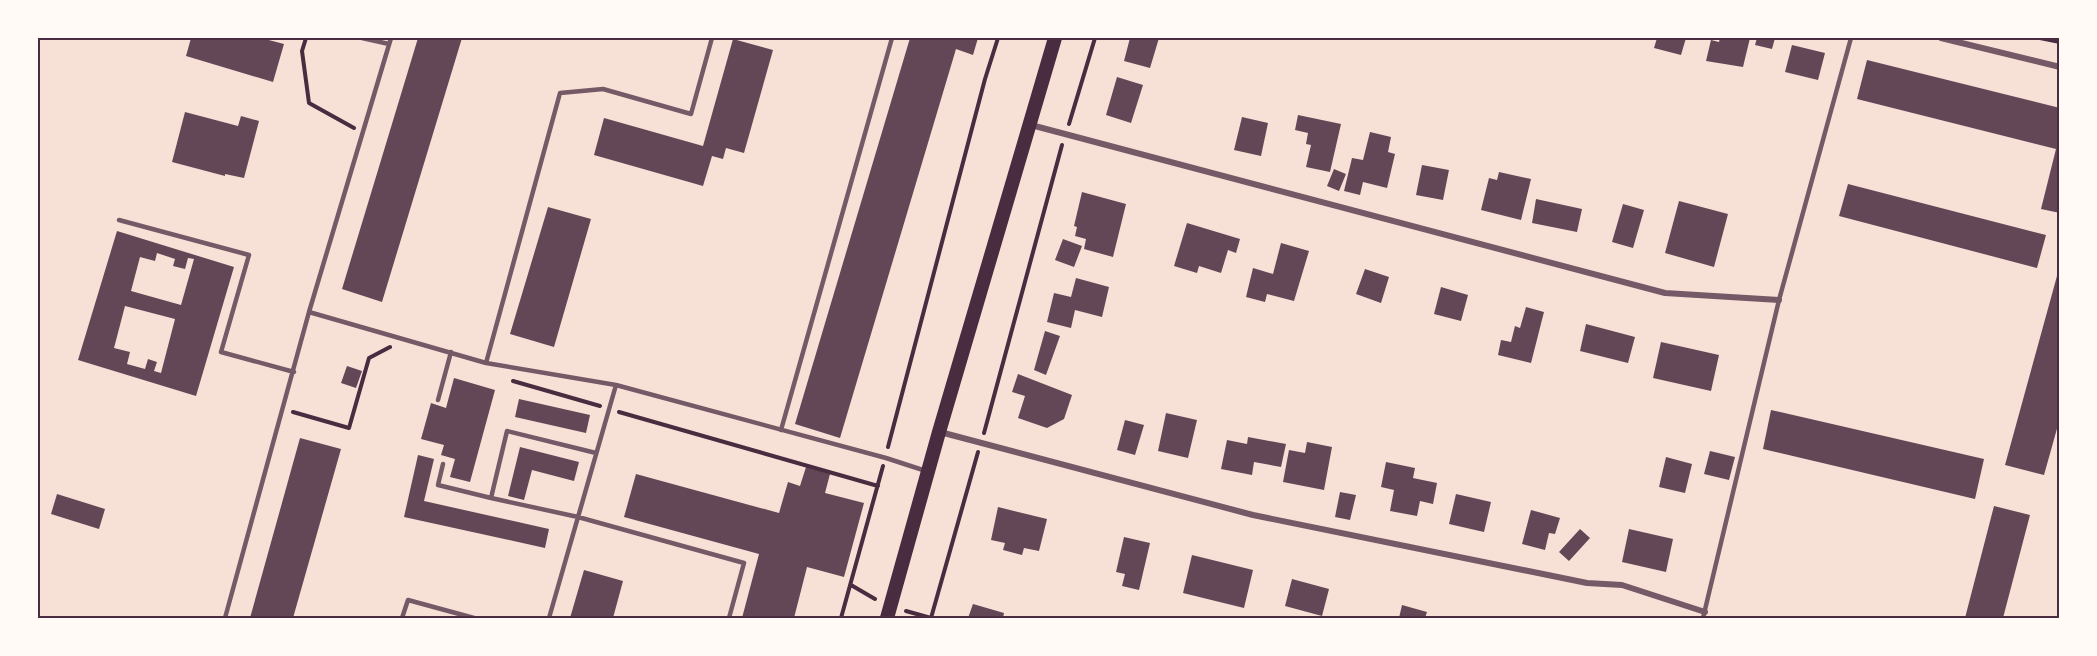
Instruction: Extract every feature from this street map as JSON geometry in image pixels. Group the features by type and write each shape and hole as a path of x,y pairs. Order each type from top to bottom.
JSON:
{"main road":[{"path":"887,618 939,432 1055,38"}],"street":[{"path":"1941,38 2060,67"},
{"path":"1031,125 1665,293 1779,300"},
{"path":"939,432 1253,515 1587,583 1622,585 1704,615"}],"lane":[{"path":"362,38 389,44"},
{"path":"225,618 309,312 391,38"},
{"path":"486,363 560,93 603,88 691,114 712,38"},
{"path":"781,430 892,38"},
{"path":"1704,615 1779,300 1851,38"},
{"path":"119,220 249,255 221,352 294,372"},
{"path":"309,312 486,363 616,386 928,471"},
{"path":"438,400 451,352"},
{"path":"549,618 616,386"},
{"path":"490,498 507,431 596,453"},
{"path":"444,464 438,485 578,517 744,563 729,618"},
{"path":"402,618 408,600 474,618"}],"path":[{"path":"306,38 302,51 309,103 363,133"},
{"path":"841,618 886,458 985,79 998,38"},
{"path":"906,611 931,618 1065,134 1095,38"},
{"path":"2040,38 2060,42"},
{"path":"283,409 349,428 369,358 391,346"},
{"path":"506,379 878,486"},
{"path":"851,585 875,599"}],"building":[{"path":"191,38 261,38 284,44 273,82 186,56"},
{"path":"418,38 462,38 382,302 342,289"},
{"path":"910,38 978,38 973,55 956,49 840,438 795,424"},
{"path":"1130,38 1159,38 1150,68 1124,61"},
{"path":"1657,38 1686,38 1681,55 1654,48"},
{"path":"1720,38 1750,38 1743,67 1706,61 1711,40 1719,42"},
{"path":"1757,38 1775,38 1772,49 1755,45"},
{"path":"733,39 773,50 744,153 726,148 723,159 712,156 703,186 594,155 604,118 703,146"},
{"path":"1792,45 1825,53 1818,80 1785,72"},
{"path":"1867,60 2060,108 2060,213 2041,209 2056,149 1857,99"},
{"path":"1117,77 1143,85 1131,123 1106,115"},
{"path":"185,112 238,126 241,116 259,121 244,178 225,174 225,176 172,162"},
{"path":"1298,115 1341,124 1330,172 1306,167 1311,145 1306,144 1308,133 1295,130"},
{"path":"1242,117 1268,123 1261,156 1234,150"},
{"path":"1370,132 1391,137 1388,152 1395,154 1387,188 1363,182 1360,195 1344,191 1352,158 1363,160"},
{"path":"1422,165 1449,170 1443,200 1416,195"},
{"path":"1334,169 1346,174 1339,191 1327,186"},
{"path":"1499,172 1531,179 1521,220 1481,210 1489,178 1497,180"},
{"path":"1848,184 2046,235 2037,268 1839,216"},
{"path":"1082,192 1126,204 1113,257 1084,249 1086,239 1075,236 1077,227 1074,226"},
{"path":"1536,199 1582,209 1577,232 1532,223"},
{"path":"1679,201 1728,214 1714,267 1665,253"},
{"path":"1623,204 1644,210 1633,248 1612,242"},
{"path":"548,207 591,219 554,347 510,334"},
{"path":"1187,223 1240,239 1236,253 1228,250 1221,273 1199,266 1197,273 1174,266"},
{"path":"117,231 234,267 196,396 78,360","holes":["157,253 175,259 173,266 185,269 188,258 194,259 181,305 131,291 140,257 155,261","125,306 175,319 161,373 154,371 157,362 148,359 145,369 127,364 130,352 114,348"]},
{"path":"1063,239 1082,246 1074,267 1055,260"},
{"path":"1281,243 1309,251 1294,301 1267,294 1265,302 1246,297 1253,268 1273,274"},
{"path":"2060,265 2060,418 2044,475 2005,465"},
{"path":"1365,269 1389,277 1381,303 1356,294"},
{"path":"1076,278 1109,287 1102,317 1075,310 1071,328 1047,322 1054,293 1071,297"},
{"path":"1441,287 1468,295 1461,321 1434,314"},
{"path":"1526,307 1544,312 1531,363 1498,355 1501,340 1511,342 1515,326 1520,328"},
{"path":"1586,324 1635,337 1628,363 1580,351"},
{"path":"1045,331 1060,336 1046,375 1034,370"},
{"path":"1661,342 1719,355 1711,391 1653,378"},
{"path":"347,366 362,371 356,388 341,383"},
{"path":"1018,374 1072,395 1064,419 1047,428 1018,418 1025,396 1012,392"},
{"path":"454,378 495,390 470,482 450,477 455,459 441,455 444,445 421,439 431,403 446,408"},
{"path":"519,399 590,415 586,433 515,417"},
{"path":"1771,410 1984,459 1975,499 1763,449"},
{"path":"1166,413 1197,420 1188,458 1158,451"},
{"path":"1125,420 1144,425 1135,455 1117,450"},
{"path":"1248,437 1286,444 1281,467 1254,462 1252,475 1221,469 1227,440 1247,444"},
{"path":"300,438 341,449 293,618 250,618"},
{"path":"1307,442 1332,447 1324,490 1283,482 1289,450 1305,453"},
{"path":"520,447 579,462 574,481 532,470 524,500 508,496"},
{"path":"1710,451 1735,457 1729,480 1704,474"},
{"path":"418,455 434,459 424,501 549,529 545,548 404,517"},
{"path":"1666,457 1692,464 1685,493 1659,487"},
{"path":"1386,462 1415,468 1413,478 1437,483 1433,504 1420,501 1417,516 1390,511 1394,490 1381,487"},
{"path":"806,467 830,474 825,493 864,503 844,577 807,567 794,618 742,618 759,554 624,517 636,474 779,513 788,482 800,486"},
{"path":"1340,492 1356,495 1350,520 1335,517"},
{"path":"57,494 105,509 99,529 51,514"},
{"path":"1456,494 1491,502 1484,532 1449,524"},
{"path":"1994,506 2030,515 2003,618 1965,618"},
{"path":"998,507 1047,519 1039,551 1024,548 1022,555 1003,550 1005,543 991,540"},
{"path":"1531,510 1560,518 1555,534 1549,533 1545,550 1522,544"},
{"path":"1580,529 1590,538 1569,561 1559,552"},
{"path":"1629,529 1673,539 1666,572 1622,562"},
{"path":"1124,537 1150,543 1139,590 1122,586 1125,574 1116,572"},
{"path":"1192,555 1253,570 1244,608 1183,593"},
{"path":"584,570 623,581 613,618 570,618"},
{"path":"1292,579 1329,589 1322,616 1285,606"},
{"path":"973,604 1004,613 1003,618 968,618"},
{"path":"1402,605 1427,612 1425,618 1399,618"}]}
